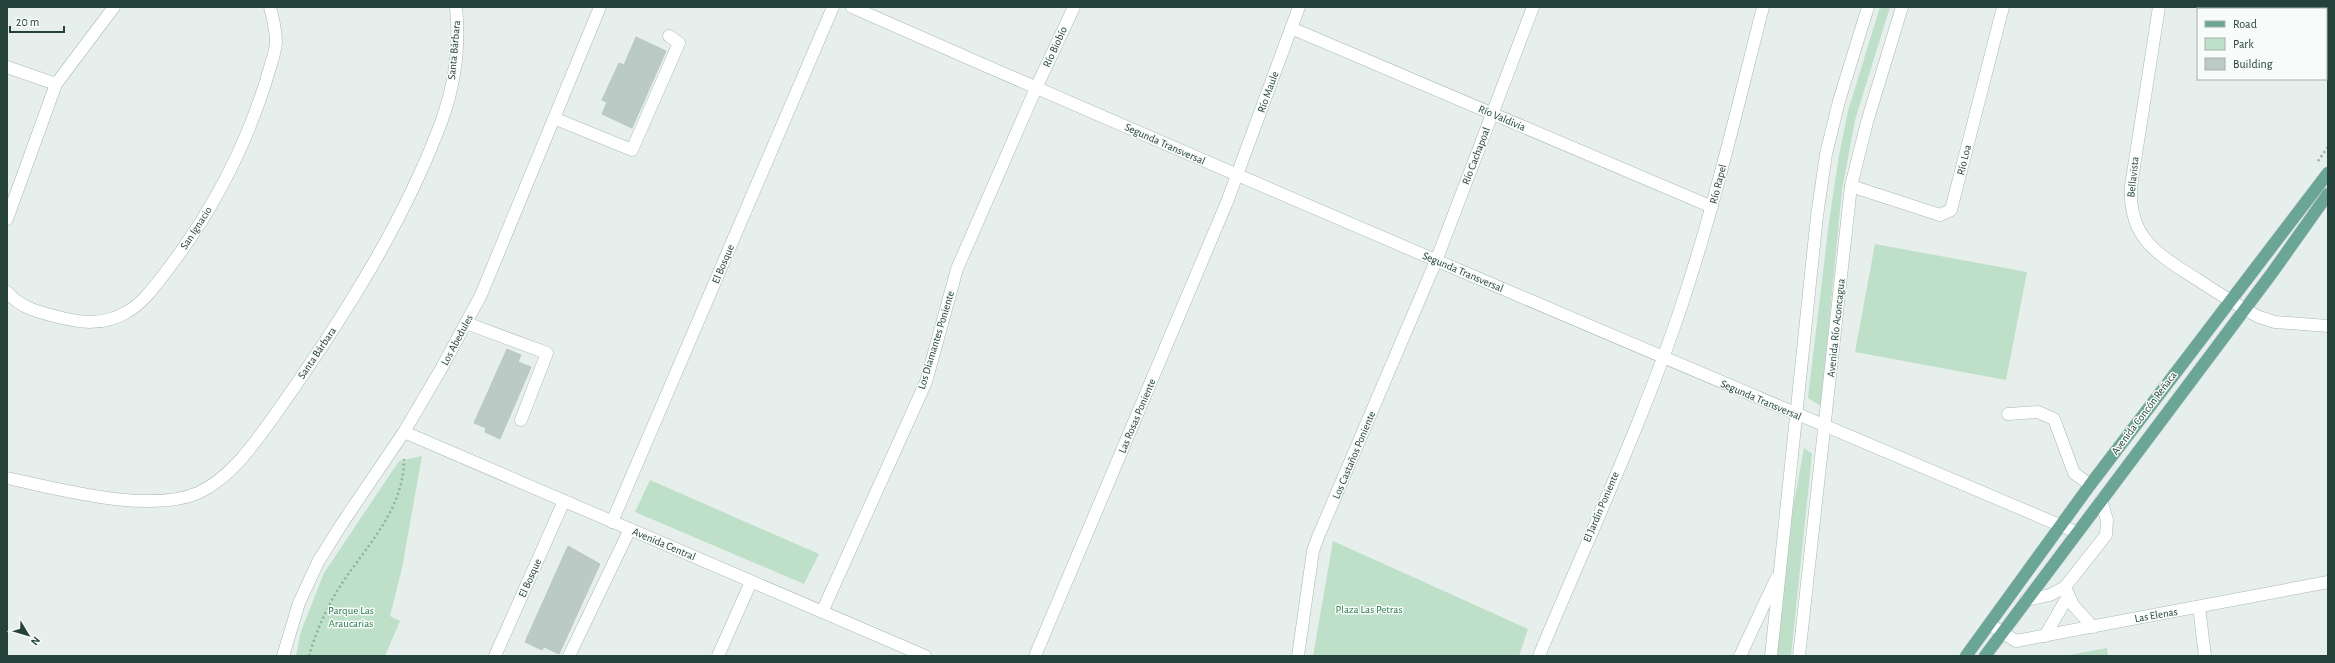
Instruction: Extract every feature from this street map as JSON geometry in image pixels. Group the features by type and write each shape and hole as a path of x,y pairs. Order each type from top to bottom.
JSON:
{"main road":[{"name":"Avenida Concón Reñaca","path":"1966,656 2060,525 2328,173"},
{"name":"Avenida Concón Reñaca","path":"1985,656 2328,194"}],"street":[{"path":"7,219 56,84 114,7"},
{"name":"San Ignacio","path":"7,292 14,300 31,310 86,323 114,318 139,304 176,259 197,228 223,184 249,130 266,80 276,44 270,7"},
{"name":"Santa Bárbara","path":"7,478 122,499 172,501 200,492 213,484 236,464 268,424 327,341 354,298 402,208 442,120 449,95 457,43 456,7"},
{"name":"Los Abedules","path":"283,656 299,603 318,562 342,522 404,432 481,295 556,118 600,7"},
{"name":"El Bosque","path":"612,522 833,7"},
{"name":"Segunda Transversal","path":"852,7 1237,176 1825,427 2076,532"},
{"name":"Río Biobío","path":"1036,88 1074,7"},
{"name":"Río Maule","path":"1237,176 1299,7"},
{"name":"Río Cachapoal","path":"1436,261 1533,7"},
{"name":"Río Rapel","path":"1663,358 1712,207 1763,7"},
{"path":"1771,656 1817,216 1826,154 1839,101 1868,7"},
{"name":"Avenida Río Aconcagua","path":"1799,656 1851,186 1867,122 1902,7"},
{"name":"Río Loa","path":"1851,186 1940,215 1951,210 2003,7"},
{"name":"Bellavista","path":"2159,7 2130,186 2132,210 2141,235 2150,247 2160,256 2230,301 2258,317 2275,322 2328,326"},
{"name":"Río Valdivia","path":"1291,28 1712,207"},
{"path":"556,118 632,150 679,43 669,36"},
{"path":"7,67 56,84"},
{"name":"Los Diamantes Poniente","path":"822,612 926,382 957,269 1036,88"},
{"name":"Las Rosas Poniente","path":"1035,656 1237,176"},
{"name":"Los Castaños Poniente","path":"1298,656 1316,544 1436,261"},
{"path":"466,323 547,353 522,420"},
{"name":"El Jardín Poniente","path":"1539,656 1663,358"},
{"path":"2008,414 2038,412 2054,419 2074,473 2090,485"},
{"name":"Avenida Central","path":"404,432 925,656"},
{"path":"2045,636 2067,592 2106,535 2107,520 2100,500"},
{"name":"El Bosque","path":"495,656 564,501"},
{"path":"569,656 630,529"},
{"path":"1740,656 1781,569"},
{"path":"718,656 751,582"},
{"name":"Las Elenas","path":"1989,624 2016,641 2328,582"},
{"path":"2026,600 2067,592"},
{"path":"2067,592 2078,613 2092,627"},
{"path":"2199,607 2205,656"}],"path":[{"path":"309,656 337,591 374,540 394,505 404,470 404,432"}],"green space":[{"path":"1880,7 1890,7 1855,120 1842,190 1821,406 1808,398 1829,222 1839,155 1848,111"},
{"path":"1875,244 2027,272 2006,380 1855,352"},
{"path":"1804,448 1812,454 1791,656 1776,656 1793,508"},
{"name":"Parque Las Araucarias","path":"422,456 402,568 390,616 400,621 385,656 296,656 301,631 324,573 399,461"},
{"path":"650,480 819,554 804,584 635,512"},
{"name":"Plaza Las Petras","path":"1333,541 1528,629 1519,656 1313,656"},
{"path":"2107,648 2108,656 2064,656"}],"building":[{"path":"636,37 666,51 632,128 602,114 607,102 602,100 619,63 624,65"},
{"path":"507,349 521,355 518,362 531,367 500,439 485,432 486,428 474,423"},
{"path":"568,546 600,564 559,654 544,647 542,650 525,642"}]}
